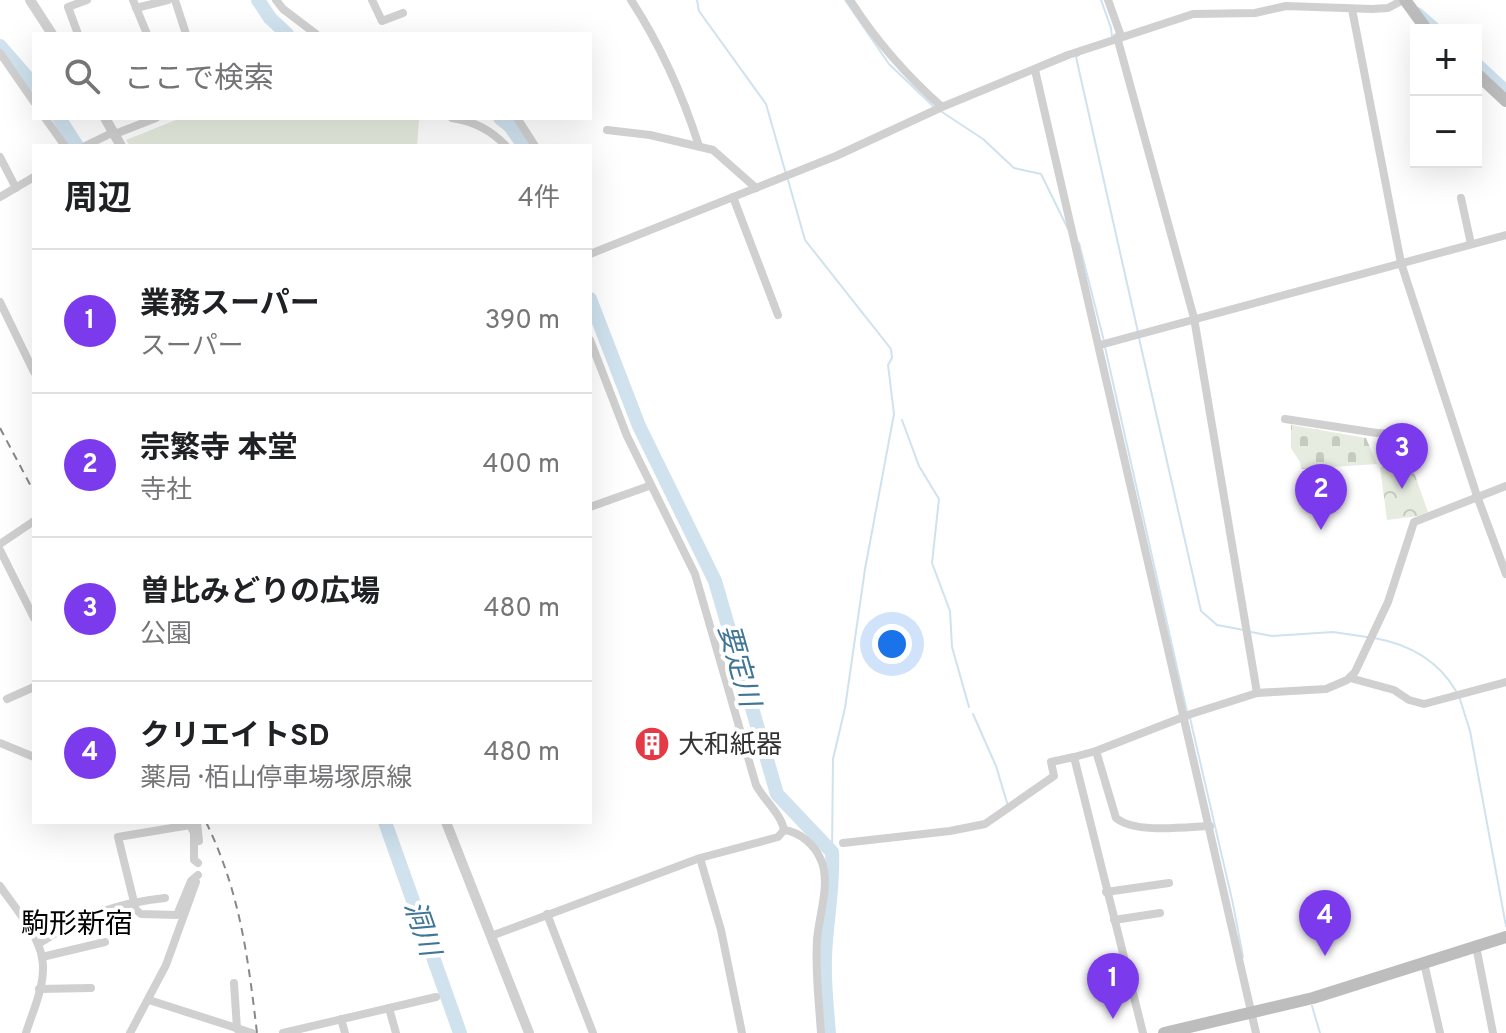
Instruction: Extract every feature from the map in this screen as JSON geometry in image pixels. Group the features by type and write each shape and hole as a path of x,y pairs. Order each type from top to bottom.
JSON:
{"main road":[{"path":"1404,0 1422,24"},
{"path":"1482,79 1506,101"},
{"path":"1164,1033 1313,998 1506,937"}],"street":[{"path":"30,0 51,32"},
{"path":"77,32 68,7 87,0"},
{"path":"146,32 134,4 168,0"},
{"path":"175,0 185,32"},
{"path":"276,0 313,32"},
{"path":"372,0 382,21 403,13"},
{"path":"631,0 653,34 683,96 699,146"},
{"path":"850,0 889,55 940,109"},
{"path":"1108,0 1194,318 1257,693"},
{"path":"592,253 1118,37 1193,14 1255,13 1286,6 1388,8 1404,0"},
{"path":"1352,9 1401,263 1477,496 1506,574"},
{"path":"0,53 32,99"},
{"path":"1035,70 1074,239 1104,344 1116,421 1186,716 1256,1033"},
{"path":"46,120 64,144"},
{"path":"106,120 120,144"},
{"path":"89,144 150,120"},
{"path":"464,120 504,144"},
{"path":"518,120 534,144"},
{"path":"607,130 713,150 756,188"},
{"path":"0,157 16,188"},
{"path":"0,197 32,178"},
{"path":"733,197 778,315"},
{"path":"1461,198 1471,244"},
{"path":"1104,344 1506,235"},
{"path":"0,302 32,368"},
{"path":"592,345 649,486 695,574 756,785 764,801 782,821 784,830"},
{"path":"1285,419 1377,433 1406,434"},
{"path":"592,506 649,486"},
{"path":"843,843 985,824 1054,776 1051,762 1096,751 1186,716 1257,693 1326,689 1350,678 1388,602 1414,522 1506,486"},
{"path":"32,523 0,547 32,614"},
{"path":"1350,678 1394,690 1409,700 1424,704 1506,682"},
{"path":"7,699 32,688"},
{"path":"0,743 32,756"},
{"path":"1096,751 1116,818 1122,824 1158,828 1210,826"},
{"path":"1074,757 1143,1033"},
{"path":"130,1033 149,1000 181,928 198,875 198,824"},
{"path":"447,824 529,1033"},
{"path":"198,863 194,860 194,833 190,825 118,837 136,910 141,914 177,915 191,881 198,875"},
{"path":"168,827 170,839"},
{"path":"491,936 700,858 778,837 784,830"},
{"path":"784,830 795,831 815,849 822,860 825,874 817,939 821,1033"},
{"path":"700,858 721,930 742,1033"},
{"path":"1106,892 1169,883"},
{"path":"0,886 38,944 42,957 39,989 26,1033"},
{"path":"38,944 71,923 109,907 165,898"},
{"path":"1114,920 1160,913"},
{"path":"547,914 593,1033"},
{"path":"42,957 105,942"},
{"path":"1476,946 1493,1033"},
{"path":"1424,963 1440,1033"},
{"path":"231,1029 234,983"},
{"path":"39,989 91,988"},
{"path":"283,1033 436,997"},
{"path":"149,1000 231,1029 252,1033"},
{"path":"389,1008 396,1033"},
{"path":"341,1019 345,1033"}],"green space":[{"path":"176,120 419,120 417,144 129,144 126,140"},
{"path":"1291,425 1366,438 1377,464 1301,469 1291,448"},
{"path":"1411,464 1428,512 1387,520 1380,467"}],"waterway":[{"name":"要定川","path":"258,0 285,32"},
{"path":"697,0 699,11 766,104 786,174"},
{"path":"845,0 889,64 933,106"},
{"path":"1101,0 1112,37"},
{"path":"1417,14 1428,24"},
{"name":"洞川","path":"0,46 32,83"},
{"path":"1079,55 1076,57 1138,332"},
{"path":"1482,70 1506,92"},
{"path":"942,112 983,139 1014,168 1041,174 1068,229"},
{"name":"洞川","path":"60,120 76,144"},
{"name":"要定川","path":"502,120 523,144"},
{"path":"788,180 805,240 891,349 892,358 888,365 894,414 865,569 845,708 833,759 832,852"},
{"path":"1079,243 1104,341"},
{"name":"要定川","path":"592,304 639,426 715,581 777,794 832,852 825,967 829,1033"},
{"path":"1139,338 1201,611 1217,625 1244,630"},
{"path":"1105,347 1187,712"},
{"path":"902,420 919,466 939,499 932,563 950,611 952,647 969,707"},
{"path":"1251,632 1272,636 1333,632 1367,637"},
{"path":"1374,638 1399,644 1421,655 1440,670 1456,691"},
{"path":"1459,696 1470,731 1506,926"},
{"path":"973,714 996,766 1008,806"},
{"path":"1190,718 1243,957"},
{"name":"洞川","path":"386,824 460,1033"},
{"path":"1312,1006 1320,1033"}],"railway":[{"path":"0,428 32,488"},
{"path":"207,824 235,899 246,951 257,1033"}],"place":[{"name":"曽比みどりの広場","path":"1402,489"},
{"name":"宗繁寺 本堂","path":"1321,530"},
{"name":"大和紙器","path":"652,744"},
{"name":"クリエイトSD","path":"1325,956"},
{"name":"業務スーパー","path":"1113,1019"}],"district":[{"name":"駒形新宿","path":"77,923"}]}
